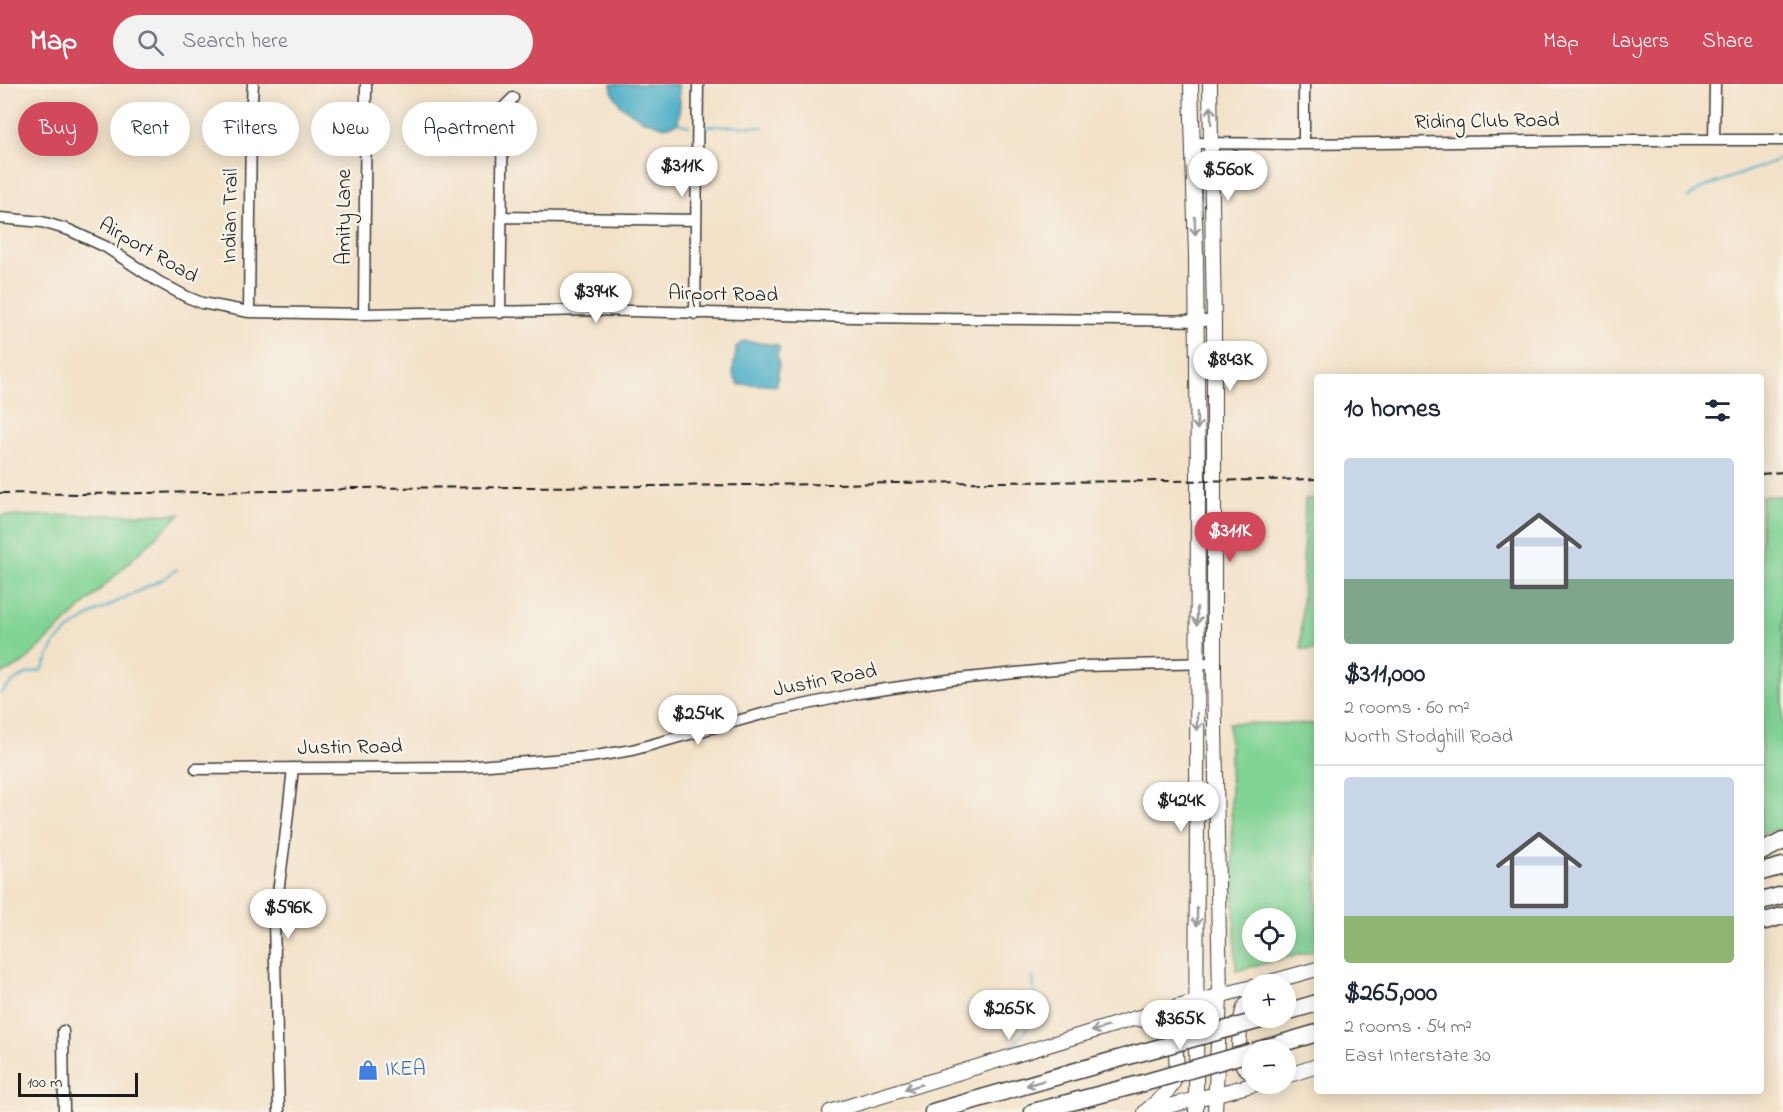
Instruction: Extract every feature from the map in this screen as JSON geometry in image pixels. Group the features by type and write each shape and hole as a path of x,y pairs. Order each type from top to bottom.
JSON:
{"highway":[{"path":"1764,850 1783,840"},
{"path":"1764,871 1783,866"},
{"path":"1764,901 1783,895"},
{"path":"1764,921 1783,916"},
{"path":"1296,1009 1314,1004"},
{"path":"933,1111 1242,1025"},
{"path":"1293,1040 1314,1034"},
{"path":"1033,1112 1242,1055"}],"main road":[{"path":"1191,84 1196,320 1196,1106"},
{"path":"1210,84 1214,321 1214,663 1220,996 1215,1112"},
{"path":"1764,843 1783,840"},
{"path":"1764,929 1783,924"},
{"path":"1296,976 1314,970"},
{"path":"830,1112 1136,1018 1242,990"},
{"path":"1242,1012 1240,1042 1242,1065"},
{"path":"1136,1018 1158,1024 1167,1030 1172,1037 1177,1069 1170,1088 1145,1112"},
{"path":"1296,1073 1314,1067"},
{"path":"1145,1112 1196,1106 1215,1094 1242,1087"}],"street":[{"name":"Indian Trail","path":"249,312 253,84"},
{"name":"Amity Lane","path":"364,314 366,84"},
{"path":"695,314 698,84"},
{"path":"1304,84 1304,144"},
{"path":"1714,84 1714,140"},
{"path":"500,313 503,108 513,98"},
{"name":"Riding Club Road","path":"1192,143 1783,140"},
{"path":"501,217 696,220"},
{"name":"Airport Road","path":"0,218 42,222 69,230 95,241 187,297 202,303 249,312 364,314 579,310 864,317 1214,321"},
{"name":"Justin Road","path":"196,769 465,767 590,757 632,750 766,713 870,692 948,680 1083,666 1214,663"},
{"path":"279,1112 274,922 292,768"},
{"path":"63,1031 64,1112"}],"green space":[{"path":"1764,496 1783,496 1783,828 1764,833"},
{"path":"1305,499 1314,499 1314,650 1301,649"},
{"path":"180,514 22,664 0,675 0,516"},
{"path":"1229,723 1314,724 1314,951 1296,955 1296,908 1242,908 1242,962 1271,962 1236,971"}],"water":[{"path":"611,84 678,84 680,103 678,123 665,127 641,119 620,105 612,91"},
{"path":"744,341 777,345 780,349 777,355 779,365 777,385 740,385 736,380 733,372 736,347"}],"waterway":[{"path":"675,122 689,126"},
{"path":"705,126 763,127"},
{"path":"1688,198 1700,189 1783,158"},
{"path":"0,693 26,674 42,670 55,643 69,630 94,613 163,579 177,569"},
{"path":"1012,1046 1025,1032 1036,1012 1033,977"}],"railway":[{"path":"1764,474 1783,472"},
{"path":"0,493 80,494 349,488 1314,479"}],"place":[{"name":"IKEA","path":"368,1070"}]}
